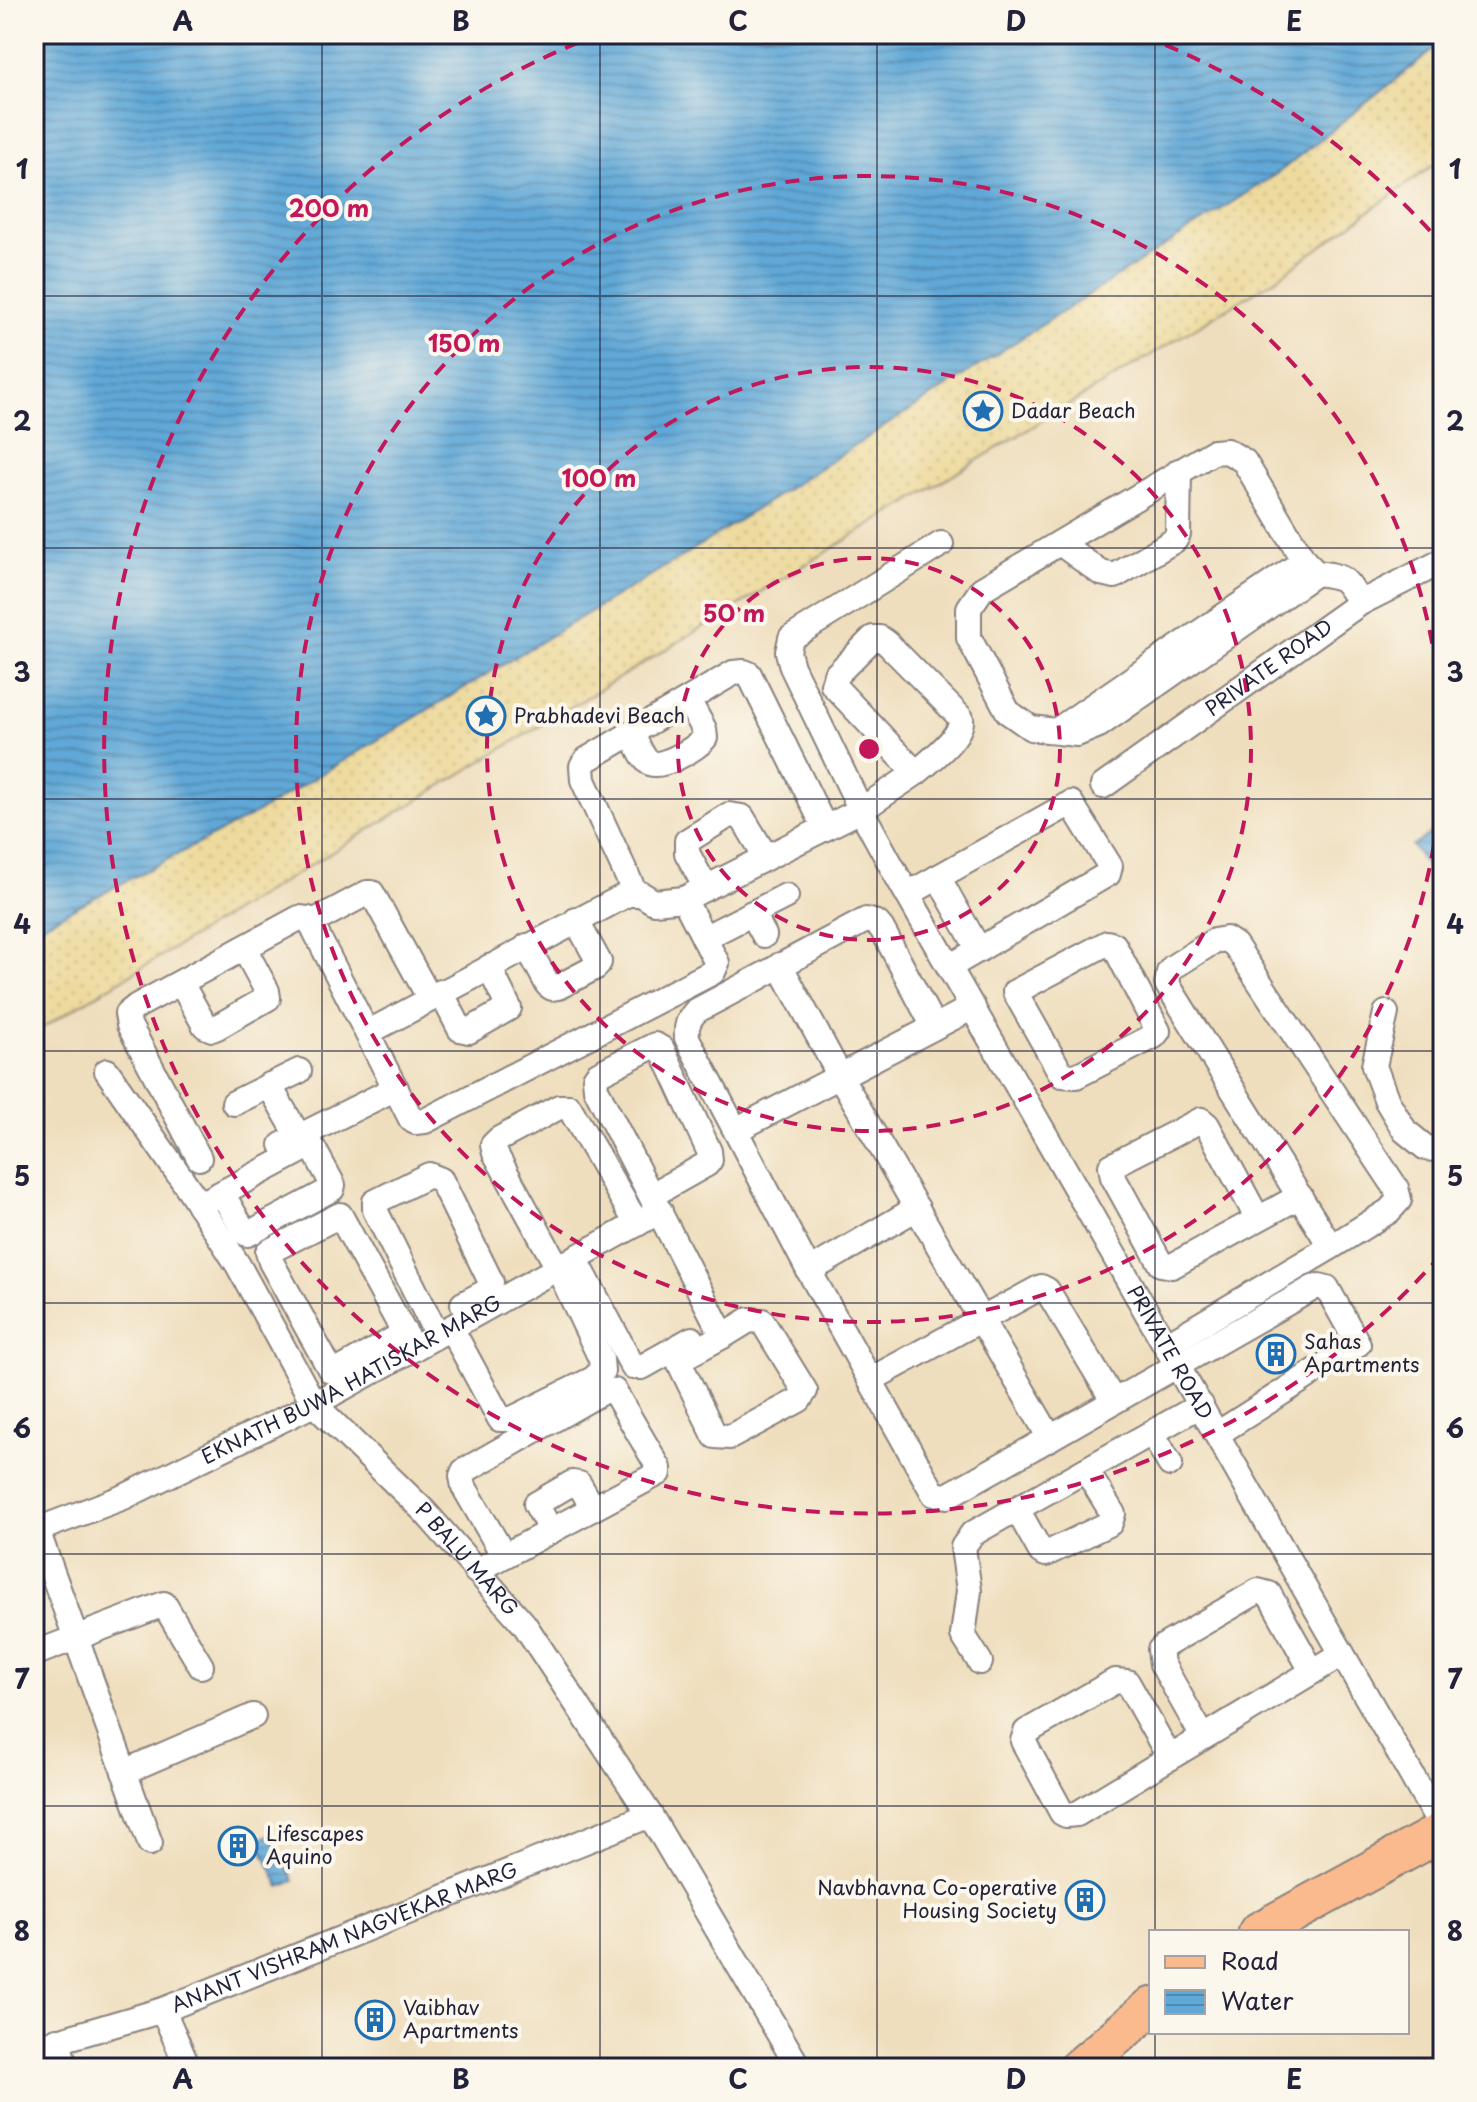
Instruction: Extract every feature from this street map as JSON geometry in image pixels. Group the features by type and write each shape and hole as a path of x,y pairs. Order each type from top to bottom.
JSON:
{"main road":[{"path":"1262,1930 1443,1831"},
{"path":"1079,2068 1149,2009"}],"street":[{"path":"1310,567 1099,725 1077,734 1031,728 1008,712 969,638 969,608 982,589 1213,452 1227,451 1244,461 1310,567 1345,579 1360,603"},
{"path":"1060,543 1101,573 1115,576 1175,540 1178,534 1179,471"},
{"name":"PRIVATE ROAD","path":"941,544 791,638 788,652 792,667 861,810 1443,1831"},
{"name":"PRIVATE ROAD","path":"1103,786 1360,603 1443,561"},
{"path":"367,1033 623,895 635,893 654,902 695,894 861,810 916,773 959,733 963,725 961,718 887,643 873,638 836,675 833,685 916,773"},
{"path":"635,893 583,780 582,766 586,760 733,673 749,674 825,828"},
{"path":"632,733 647,761 652,764 661,765 699,745 705,738 704,729 688,700"},
{"path":"903,885 938,877 1071,803 1110,866 1108,874 949,967"},
{"path":"199,1158 127,1019 131,1010 299,918 308,919 311,923 411,1119 415,1122 425,1121 713,972 717,963 704,938 687,841 729,815 742,817 766,857"},
{"path":"938,877 979,950"},
{"path":"311,923 372,893 435,996 460,1029 469,1031 509,1008 489,967"},
{"path":"704,938 758,924 786,896"},
{"path":"527,946 550,987 571,981 596,967 599,962 576,920"},
{"path":"934,1027 877,923 860,922 696,1011 688,1020 687,1038 809,1271 930,1489 939,1496 947,1496 1113,1400 1331,1247 1389,1211 1399,1200 1399,1195 1235,945 1226,939 1214,941 1173,967 1167,984 1331,1247"},
{"path":"1110,942 1158,1029 1154,1036 1071,1078 1062,1075 1037,1033 1016,990 1110,942"},
{"path":"181,983 205,1026 212,1029 217,1027 268,998 244,948"},
{"path":"780,965 840,1076 1050,1438"},
{"path":"736,1130 973,1007"},
{"path":"1386,1013 1374,1066 1387,1101 1405,1131 1426,1148 1443,1150"},
{"path":"999,1054 1037,1033"},
{"name":"EKNATH BUWA HATISKAR MARG","path":"36,1531 124,1497 314,1404 409,1341 439,1328 561,1261 656,1203 707,1164 709,1151 662,1049 655,1045 598,1074 594,1083 656,1203"},
{"name":"P BALU MARG","path":"107,1071 238,1265 314,1404 425,1512 524,1624 650,1815 799,2068"},
{"path":"234,1103 299,1071"},
{"path":"269,1085 299,1137"},
{"path":"195,1198 299,1137 396,1088"},
{"path":"633,1217 569,1107 562,1106 493,1145 561,1261 633,1367 642,1367 720,1330 749,1320 762,1321 805,1391 799,1400 730,1437 720,1438 715,1436 680,1364 684,1357 720,1330"},
{"path":"1258,1219 1207,1125 1201,1120 1111,1166 1110,1171 1161,1264 1166,1266 1172,1266 1258,1219 1300,1196"},
{"path":"439,1328 489,1290 491,1285 441,1180 433,1175 379,1199 374,1206 439,1328 500,1419 512,1419 593,1379 602,1371 603,1365 561,1261"},
{"path":"195,1198 222,1193"},
{"path":"656,1203 720,1330"},
{"path":"809,1271 917,1208"},
{"path":"340,1215 409,1341 338,1371 331,1371 268,1252 340,1215"},
{"path":"1172,1356 1319,1286 1327,1288 1357,1340 1355,1347 1217,1434"},
{"path":"870,1380 1036,1288 1047,1290 1113,1400"},
{"path":"476,1571 551,1531 593,1508 657,1474 659,1471 611,1389 464,1471 464,1487 504,1556"},
{"path":"980,1662 963,1635 969,1591 963,1547 972,1534 1201,1405"},
{"path":"1152,1433 1170,1464"},
{"path":"1017,1509 1041,1552 1046,1554 1110,1523 1113,1514 1086,1470"},
{"path":"36,1531 150,1843"},
{"path":"1203,1737 1162,1664 1160,1650 1164,1646 1258,1591 1265,1591 1312,1671"},
{"path":"36,1653 164,1604 201,1666"},
{"path":"1170,1758 1127,1682 1123,1681 1115,1681 1026,1732 1023,1741 1062,1813 1077,1814 1170,1758 1312,1671 1342,1654"},
{"path":"124,1772 253,1716"},
{"name":"ANANT VISHRAM NAGVEKAR MARG","path":"45,2044 163,2010 650,1815"},
{"path":"163,2010 188,2068"},
{"path":"45,2044 53,2068"},
{"path":"45,2044 66,2068"}],"sand":[{"path":"1443,42 1443,158 1276,279 34,1033 34,929 253,815 688,553 1279,172"}],"water":[{"path":"34,34 1443,34 1443,42 1279,172 688,553 253,815 34,929"},
{"path":"1443,825 1443,868 1433,875 1412,846"},
{"path":"271,1834 294,1881 280,1887 258,1840"}],"place":[{"name":"Dadar Beach","path":"983,411"},
{"name":"Prabhadevi Beach","path":"486,716"},
{"name":"Sahas Apartments","path":"1276,1354"},
{"name":"Lifescapes Aquino","path":"238,1846"},
{"name":"Navbhavna Co-operative Housing Society","path":"1085,1900"},
{"name":"Vaibhav Apartments","path":"375,2020"}]}
